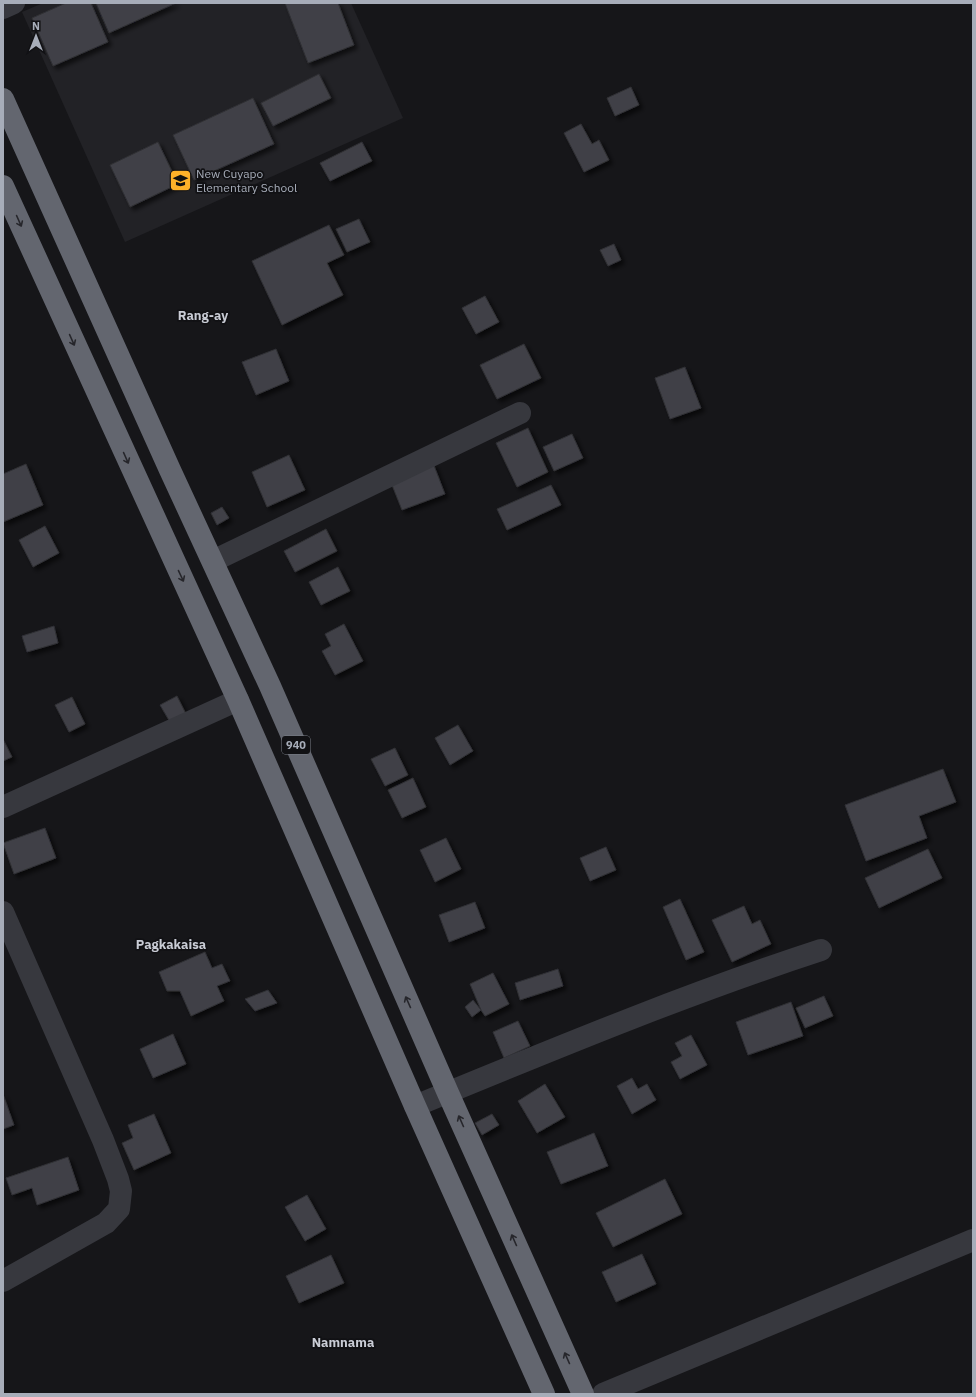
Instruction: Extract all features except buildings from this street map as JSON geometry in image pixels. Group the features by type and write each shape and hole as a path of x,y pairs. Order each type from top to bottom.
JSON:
{"highway":[{"name":"940","path":"3,99 167,463 276,700 448,1093 583,1394"},
{"path":"3,186 238,700 415,1106 544,1394"}],"street":[{"path":"3,8 14,3"},
{"path":"213,561 520,413"},
{"path":"3,807 238,700"},
{"path":"3,912 103,1140 121,1191 119,1209 106,1223 3,1281"},
{"path":"415,1106 670,1003 750,973 820,950"},
{"path":"603,1394 973,1240"}],"shaded area":[{"name":"New Cuyapo Elementary School","path":"43,3 351,3 403,118 125,242 22,12"}],"place":[{"name":"New Cuyapo Elementary School","path":"181,180"}],"district":[{"name":"Rang-ay","path":"203,315"},
{"name":"Pagkakaisa","path":"171,944"},
{"name":"Namnama","path":"343,1342"}]}
